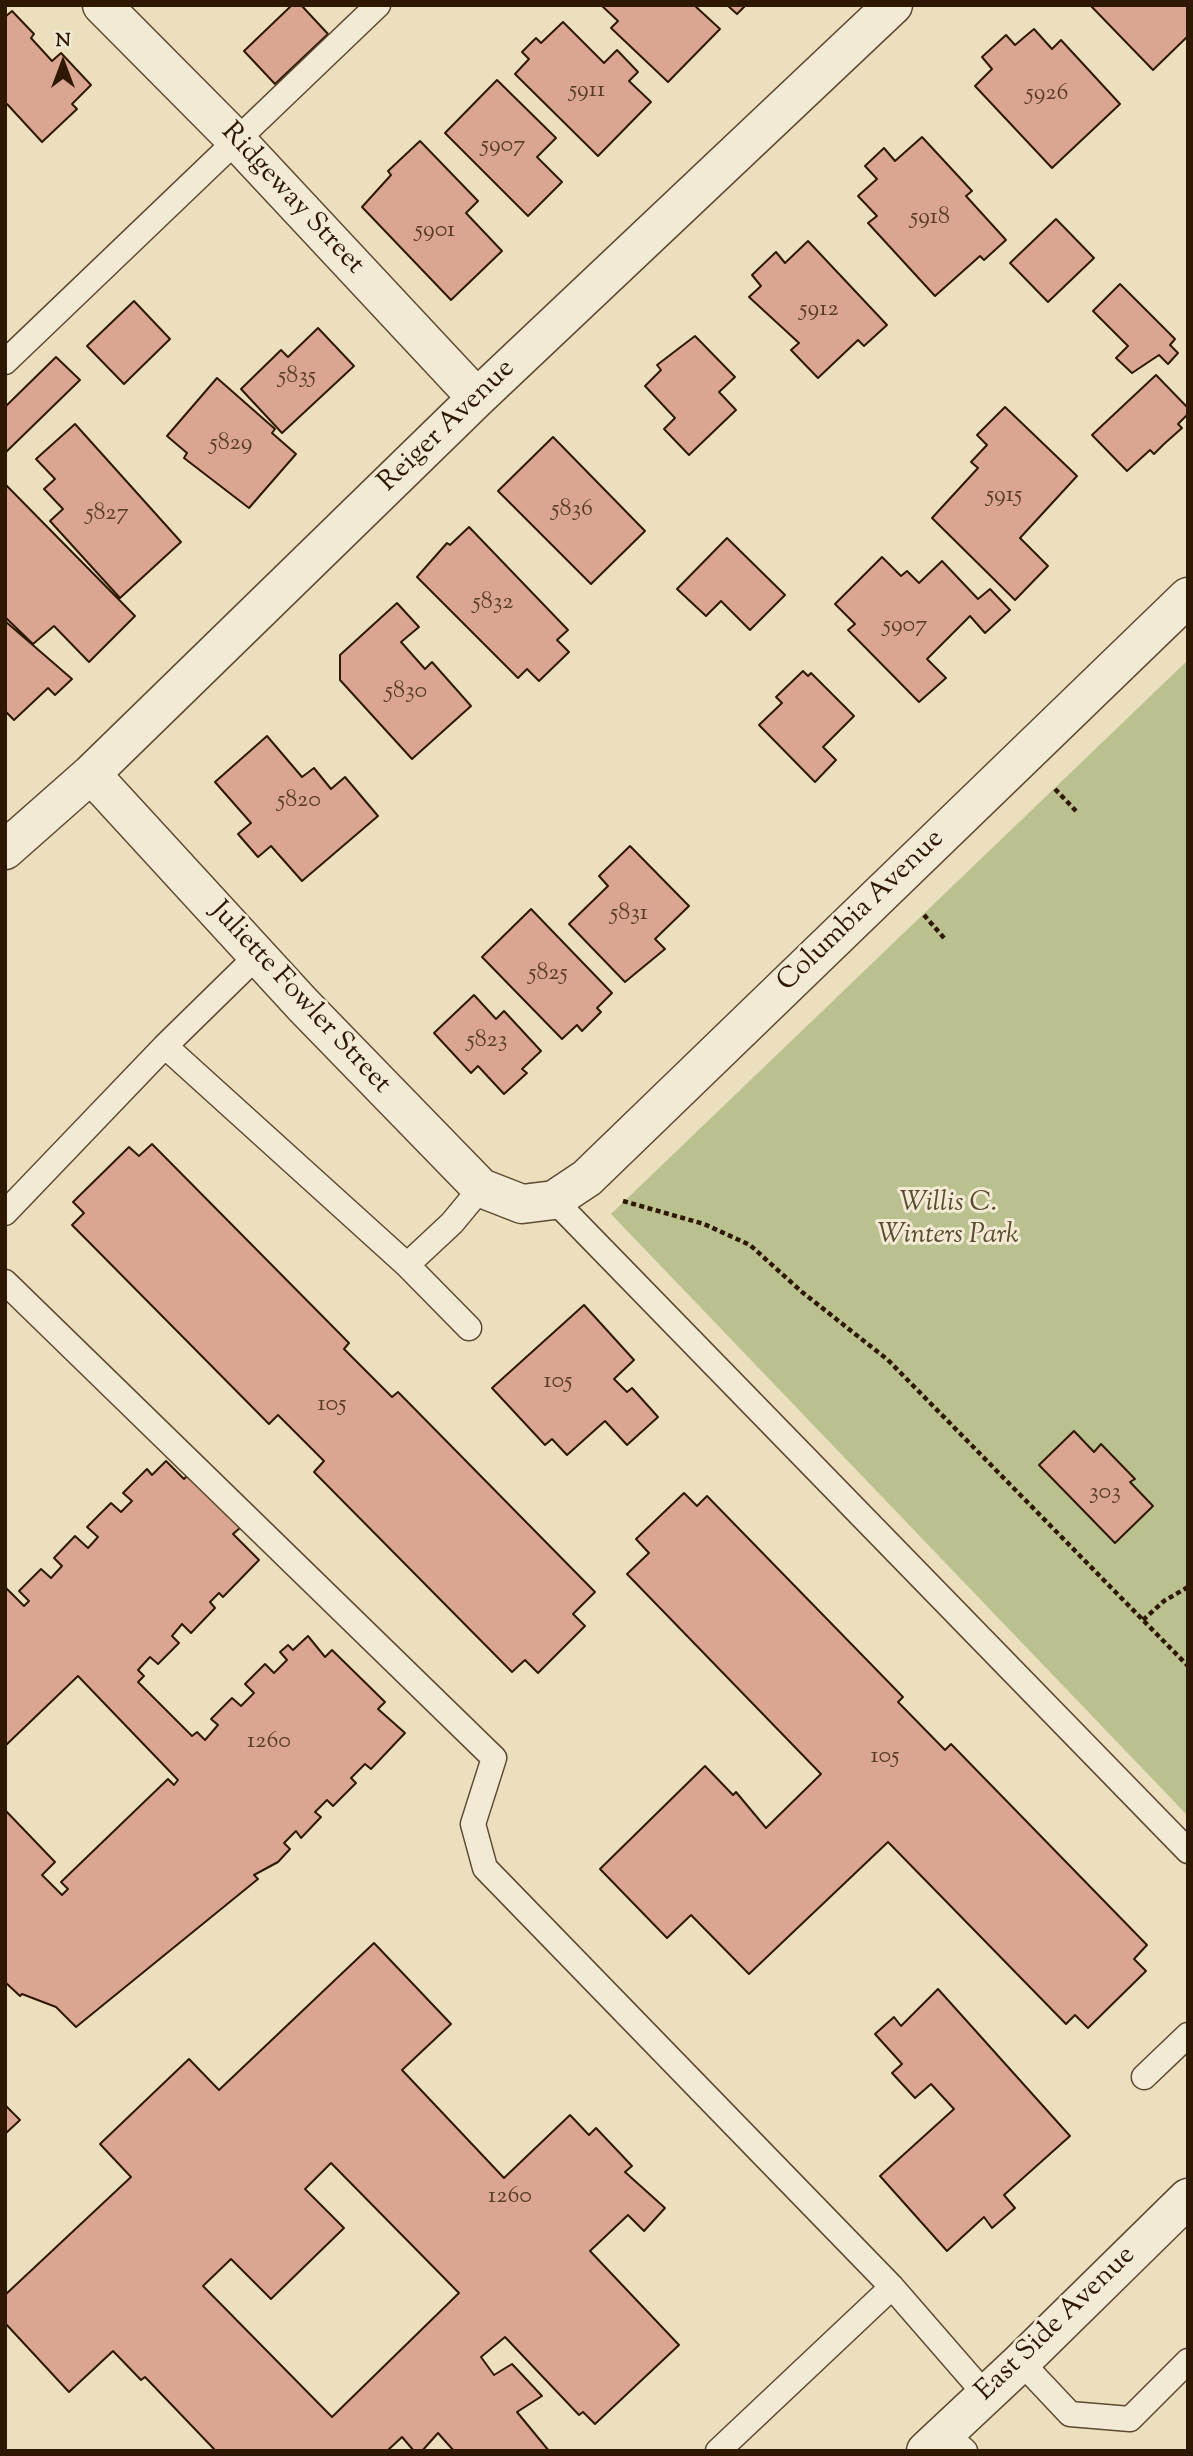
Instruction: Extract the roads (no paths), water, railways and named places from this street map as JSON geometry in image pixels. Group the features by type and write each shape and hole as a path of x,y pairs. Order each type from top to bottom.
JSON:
{"street":[{"name":"Ridgeway Street","path":"102,5 237,141 477,398"},
{"name":"Reiger Avenue","path":"5,850 91,774 477,398 893,5"},
{"name":"Columbia Avenue","path":"538,1202 587,1178 1188,597"},
{"name":"Juliette Fowler Street","path":"91,774 257,956 481,1188 538,1202"},
{"name":"East Side Avenue","path":"945,2445 985,2393 1021,2362 1188,2198"}],"lane":[{"path":"5,362 378,5"},
{"path":"5,1213 165,1046 257,956"},
{"path":"165,1046 407,1265 470,1328"},
{"path":"407,1265 452,1223 481,1188"},
{"path":"538,1202 1188,1851"},
{"path":"5,1282 494,1758 473,1824 485,1868 892,2287 985,2393"},
{"path":"1144,2077 1188,2035"},
{"path":"718,2451 892,2287"},
{"path":"1021,2362 1070,2414 1130,2419 1188,2361"}],"park label":[{"name":"Willis C. Winters Park","path":"948,1221"}]}
